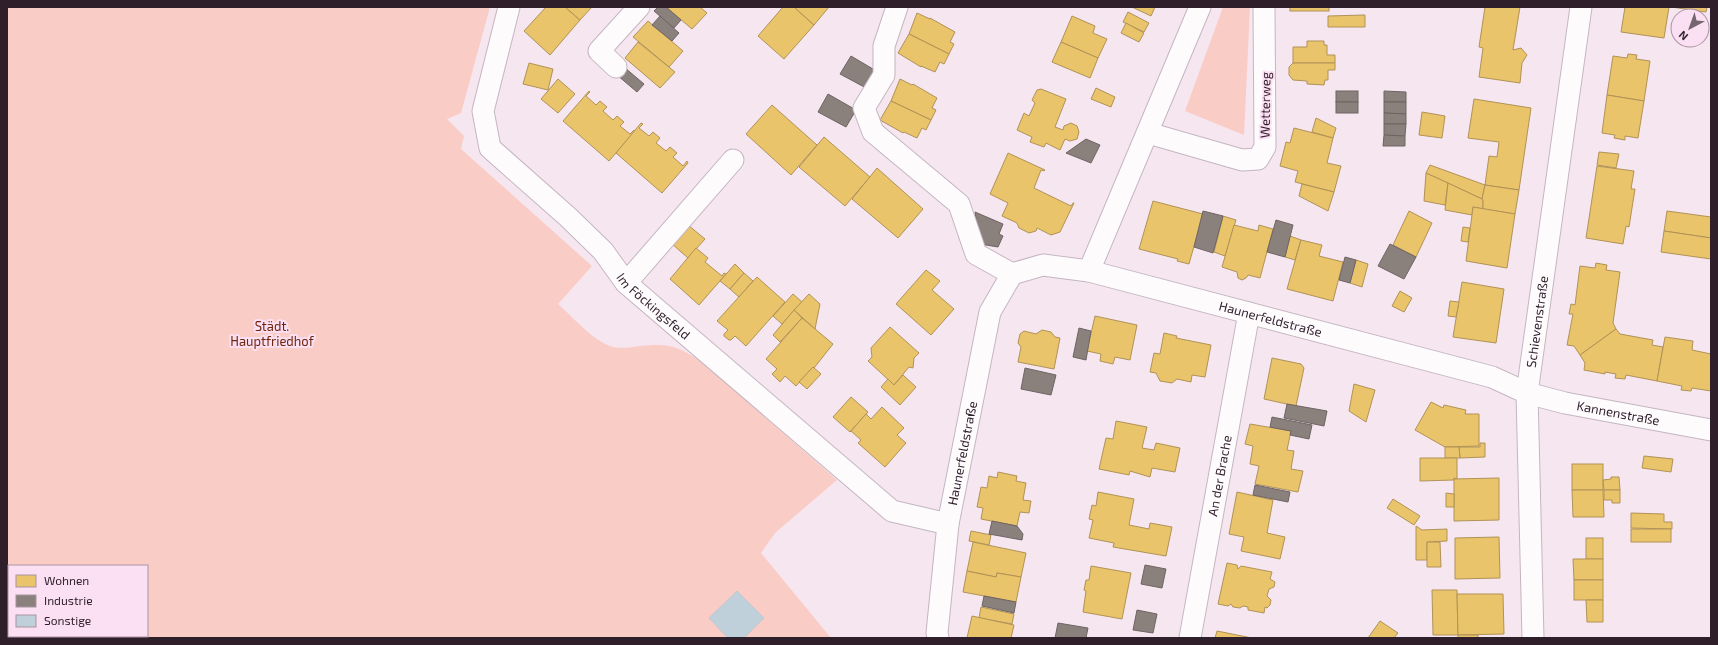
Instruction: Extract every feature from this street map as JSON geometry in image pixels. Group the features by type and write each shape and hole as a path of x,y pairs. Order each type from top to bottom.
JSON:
{"street":[{"name":"Im Föckingsfeld","path":"509,7 483,111 490,148 568,217 602,251 626,282 892,511 948,524"},
{"path":"616,67 599,51 639,7"},
{"path":"897,7 884,46 884,75 864,108 873,132 959,204 976,254 1012,274"},
{"path":"1089,271 1200,7"},
{"name":"Wetterweg","path":"1148,133 1242,160 1258,159 1264,147 1264,7"},
{"name":"Schievenstraße","path":"1533,638 1527,393 1581,7"},
{"path":"626,282 733,160"},
{"name":"Haunerfeldstraße","path":"938,638 937,633 948,524 990,312 1012,274 1043,265 1089,271 1492,377 1527,393"},
{"name":"An der Brache","path":"1190,638 1249,313"},
{"name":"Kannenstraße","path":"1527,393 1565,403 1711,430"}],"green space":[{"name":"Städt. Hauptfriedhof","path":"7,7 490,7 461,113 447,119 464,136 461,149 592,266 558,304 591,335 606,344 620,348 666,345 679,349 701,361 837,480 775,533 761,553 831,638 7,638"},
{"path":"1223,7 1250,7 1244,135 1185,111"}],"building: Wohnen":[{"path":"546,7 565,7 580,20 550,55 524,31"},
{"path":"565,7 592,7 580,20"},
{"path":"666,7 700,7 707,13 692,29"},
{"path":"783,7 794,7 814,25 784,59 758,36"},
{"path":"794,7 829,7 814,25"},
{"path":"1132,7 1155,7 1151,16"},
{"path":"1290,7 1329,7 1329,11 1290,11"},
{"path":"1485,7 1520,7 1513,50 1521,48 1527,55 1522,63 1520,83 1479,77 1483,48 1479,47"},
{"path":"1625,7 1669,7 1664,38 1621,32"},
{"path":"1671,7 1707,7 1707,8"},
{"path":"1128,12 1149,23 1144,32 1123,22"},
{"path":"917,13 930,18 955,32 950,42 954,44 949,54 909,34"},
{"path":"1365,15 1365,27 1328,27 1328,16"},
{"path":"1072,16 1095,26 1093,33 1107,39 1098,58 1061,42"},
{"path":"648,21 683,51 669,67 633,37"},
{"path":"1126,23 1144,33 1139,42 1121,33"},
{"path":"909,34 949,54 944,64 940,62 935,72 921,67 898,53"},
{"path":"1307,41 1324,41 1324,45 1327,45 1327,55 1335,55 1335,63 1293,63 1293,47 1307,47"},
{"path":"638,42 675,72 660,88 625,58"},
{"path":"1061,42 1098,58 1090,78 1052,62"},
{"path":"1628,54 1637,55 1636,59 1650,61 1644,101 1607,95 1613,56 1627,58"},
{"path":"529,63 553,69 548,90 523,84"},
{"path":"1293,63 1335,63 1335,70 1328,70 1328,80 1325,80 1324,85 1307,84 1307,81 1293,80 1289,75 1289,67"},
{"path":"558,79 575,94 558,113 541,99"},
{"path":"900,79 912,85 913,84 937,98 932,108 936,110 931,120 891,101"},
{"path":"1096,88 1115,97 1111,107 1091,99"},
{"path":"1041,89 1066,99 1055,127 1063,130 1064,126 1071,123 1077,126 1079,132 1077,139 1070,141 1065,139 1060,150 1046,143 1044,147 1030,142 1032,137 1017,130 1024,113 1029,116 1035,103 1032,100 1037,90"},
{"path":"589,91 590,92 586,96 596,105 600,101 607,107 603,111 613,120 617,116 624,122 620,126 630,134 634,130 635,131 609,161 563,121"},
{"path":"1607,95 1644,101 1638,138 1625,136 1625,140 1614,138 1615,135 1602,133"},
{"path":"1474,99 1531,108 1519,190 1485,185 1489,156 1497,157 1499,142 1468,138"},
{"path":"891,101 931,120 926,130 922,128 917,138 904,132 903,133 880,120"},
{"path":"772,105 817,145 791,175 746,134"},
{"path":"1422,112 1445,116 1442,138 1419,135"},
{"path":"1316,118 1336,128 1333,138 1312,132"},
{"path":"641,123 643,124 639,128 649,136 653,132 660,138 656,143 666,151 670,147 677,153 673,157 683,166 687,161 688,163 662,193 616,153"},
{"path":"1294,128 1333,138 1327,163 1341,166 1334,192 1295,182 1298,171 1280,166 1286,142 1290,143"},
{"path":"824,137 870,177 845,206 799,167"},
{"path":"1599,152 1619,154 1616,168 1597,165"},
{"path":"1008,153 1045,170 1041,170 1034,188 1071,206 1074,203 1060,232 1051,235 1037,228 1036,231 1029,233 1019,228 1017,223 1002,216 1008,203 990,194"},
{"path":"1430,165 1485,185 1482,199 1426,173"},
{"path":"1597,166 1634,171 1631,189 1635,189 1629,227 1626,226 1623,244 1586,238"},
{"path":"877,168 923,209 898,238 852,199"},
{"path":"1426,173 1448,183 1445,205 1424,201"},
{"path":"1448,183 1482,199 1483,209 1473,207 1472,215 1445,210"},
{"path":"1302,184 1334,192 1328,211 1299,196"},
{"path":"1485,185 1519,190 1515,214 1483,209 1482,199"},
{"path":"1153,201 1203,214 1189,264 1177,261 1178,259 1139,249"},
{"path":"1473,207 1515,214 1507,268 1466,261"},
{"path":"1409,211 1432,223 1416,257 1393,245"},
{"path":"1667,211 1711,217 1711,238 1664,231"},
{"path":"1223,216 1236,220 1225,256 1214,252"},
{"path":"688,225 705,239 688,258 672,244"},
{"path":"1234,225 1258,231 1259,225 1273,229 1260,278 1248,275 1242,280 1238,278 1237,272 1222,267"},
{"path":"1463,227 1470,228 1468,242 1461,241"},
{"path":"1664,231 1711,238 1711,259 1661,252"},
{"path":"1290,236 1301,240 1295,260 1285,257"},
{"path":"1301,240 1322,245 1319,256 1343,262 1333,301 1287,289"},
{"path":"696,248 708,258 705,262 722,276 724,273 726,274 699,305 670,279"},
{"path":"1356,260 1368,264 1362,287 1350,283"},
{"path":"1596,263 1607,265 1606,270 1620,272 1613,323 1616,329 1580,355 1574,346 1567,345 1573,314 1569,314 1571,304 1575,305 1580,266 1595,268"},
{"path":"735,264 744,273 730,289 720,281"},
{"path":"926,270 940,281 932,290 954,309 931,335 896,304"},
{"path":"744,273 753,281 739,297 730,289"},
{"path":"757,277 785,302 746,346 735,336 729,340 724,336 728,330 717,321"},
{"path":"1462,282 1504,289 1496,343 1453,337"},
{"path":"1400,291 1412,298 1404,312 1392,306"},
{"path":"793,294 802,302 782,324 773,316"},
{"path":"809,294 820,304 815,329 794,310"},
{"path":"1450,301 1459,302 1456,317 1448,316"},
{"path":"794,310 802,318 780,342 773,335"},
{"path":"1095,316 1137,325 1130,360 1115,357 1113,364 1100,361 1101,354 1087,351"},
{"path":"802,318 833,344 814,368 813,367 796,386 785,376 780,382 772,374 777,369 766,359"},
{"path":"890,327 919,353 914,358 913,368 909,367 894,385 868,361 872,357 871,348"},
{"path":"1616,329 1620,334 1653,340 1652,345 1663,347 1657,381 1626,375 1625,379 1615,378 1616,374 1605,372 1605,374 1584,370 1585,363 1580,355"},
{"path":"1042,330 1051,332 1055,337 1060,338 1054,369 1018,362 1021,347 1018,343 1020,334 1024,331 1036,334"},
{"path":"1164,333 1177,336 1176,338 1211,345 1205,377 1192,375 1191,382 1177,379 1172,383 1160,381 1156,373 1150,372 1154,353 1160,354"},
{"path":"1665,337 1693,341 1692,350 1711,354 1711,391 1692,388 1691,391 1681,390 1682,386 1657,381"},
{"path":"1272,358 1301,364 1304,368 1296,406 1264,399"},
{"path":"813,367 821,374 807,389 799,382"},
{"path":"903,375 916,387 900,405 881,387 888,379 894,385"},
{"path":"1354,384 1375,390 1366,422 1349,411"},
{"path":"851,397 868,412 850,432 833,417"},
{"path":"1431,402 1443,408 1444,405 1466,410 1465,414 1479,414 1479,446 1445,447 1415,430"},
{"path":"882,407 904,428 897,435 906,443 885,467 858,443 861,440 851,431 866,414 871,419"},
{"path":"1116,421 1147,427 1142,448 1154,450 1156,443 1180,448 1175,472 1152,468 1150,477 1130,471 1129,475 1099,469 1106,438 1113,439"},
{"path":"1250,424 1291,431 1287,450 1294,451 1291,469 1303,471 1298,492 1255,484 1259,466 1250,464 1253,446 1245,444"},
{"path":"1480,443 1485,443 1485,457 1460,458 1459,447 1480,447"},
{"path":"1445,447 1459,447 1460,458 1445,458"},
{"path":"1644,456 1673,459 1671,472 1642,468"},
{"path":"1420,458 1457,458 1457,479 1420,481"},
{"path":"1572,464 1603,464 1603,490 1572,490"},
{"path":"998,472 1017,476 1016,481 1026,483 1023,500 1031,501 1029,513 1020,512 1017,526 981,519 983,508 977,507 981,487 987,488 989,476 997,478"},
{"path":"1611,477 1619,477 1620,490 1604,490 1603,480 1611,479"},
{"path":"1499,478 1499,520 1454,521 1454,479"},
{"path":"1572,490 1603,490 1604,517 1573,517"},
{"path":"1604,490 1620,490 1620,503 1612,503 1612,500 1604,500"},
{"path":"1098,492 1134,499 1129,525 1149,529 1150,523 1172,527 1166,556 1113,547 1114,543 1089,538 1093,520 1089,519 1092,505 1096,506"},
{"path":"1237,492 1273,500 1267,533 1285,537 1280,559 1241,551 1244,537 1229,534"},
{"path":"1446,493 1454,494 1454,507 1446,507"},
{"path":"1393,499 1420,516 1414,525 1387,508"},
{"path":"1631,513 1664,514 1664,522 1672,522 1672,529 1631,528"},
{"path":"1416,526 1422,530 1447,529 1447,541 1427,542 1427,560 1416,560"},
{"path":"1631,529 1671,529 1671,542 1631,542"},
{"path":"971,531 991,535 989,545 969,541"},
{"path":"1499,537 1500,578 1455,579 1455,538"},
{"path":"1586,538 1603,538 1603,559 1586,559"},
{"path":"973,542 1026,553 1021,577 997,573 996,577 967,571"},
{"path":"1427,542 1440,542 1441,567 1427,567"},
{"path":"1573,559 1603,559 1603,580 1574,580"},
{"path":"1227,563 1237,565 1238,569 1241,566 1272,572 1270,579 1275,582 1274,587 1269,589 1267,596 1271,600 1270,605 1267,608 1265,607 1264,613 1248,610 1248,607 1243,606 1240,608 1233,607 1231,604 1228,606 1218,604"},
{"path":"1091,566 1131,573 1122,619 1083,612 1086,591 1084,590 1086,580 1089,580"},
{"path":"967,571 996,577 997,573 1021,577 1016,602 963,592"},
{"path":"1574,580 1603,580 1603,600 1574,600"},
{"path":"1432,590 1457,590 1458,635 1433,635"},
{"path":"1457,594 1503,594 1504,634 1458,635"},
{"path":"1586,600 1603,600 1603,622 1587,622"},
{"path":"981,607 1014,614 1012,624 979,618"},
{"path":"972,616 1014,625 1011,638 967,638"},
{"path":"1380,621 1398,633 1394,638 1368,638"},
{"path":"1217,631 1252,638 1215,638"},
{"path":"1458,635 1478,635 1478,638 1458,638"}],"building: Industrie":[{"path":"658,7 666,7 681,20 674,28 654,11"},
{"path":"660,16 679,33 672,41 652,25"},
{"path":"851,56 878,72 868,89 840,74"},
{"path":"624,67 644,84 637,92 617,75"},
{"path":"1336,91 1358,91 1358,102 1336,102"},
{"path":"1384,91 1406,92 1406,102 1384,102"},
{"path":"828,94 856,110 846,127 818,112"},
{"path":"1336,102 1358,102 1358,113 1336,113"},
{"path":"1384,102 1406,102 1406,114 1384,113"},
{"path":"1384,113 1406,114 1406,124 1384,124"},
{"path":"1384,124 1406,124 1405,136 1384,135"},
{"path":"1384,135 1405,136 1405,146 1383,146"},
{"path":"1086,139 1100,145 1091,163 1066,153"},
{"path":"1203,211 1223,216 1213,253 1194,247"},
{"path":"975,212 1003,224 999,234 1003,236 998,247 980,244"},
{"path":"1276,220 1293,225 1285,257 1267,252"},
{"path":"1390,244 1416,257 1404,279 1378,266"},
{"path":"1345,257 1356,260 1350,283 1339,280"},
{"path":"1079,328 1091,331 1086,360 1073,357"},
{"path":"1025,368 1056,375 1051,395 1021,389"},
{"path":"1287,404 1327,411 1324,426 1284,418"},
{"path":"1272,417 1312,425 1309,439 1290,435 1291,431 1270,427"},
{"path":"1255,485 1290,492 1288,502 1253,495"},
{"path":"992,521 1017,526 1023,534 1022,540 989,534"},
{"path":"1145,565 1166,569 1162,588 1141,584"},
{"path":"984,596 1016,602 1014,613 982,606"},
{"path":"1137,610 1157,614 1153,633 1133,630"},
{"path":"1058,623 1088,628 1086,638 1055,638"}],"building: Sonstige":[{"path":"737,591 764,618 744,638 728,638 709,618"}]}
